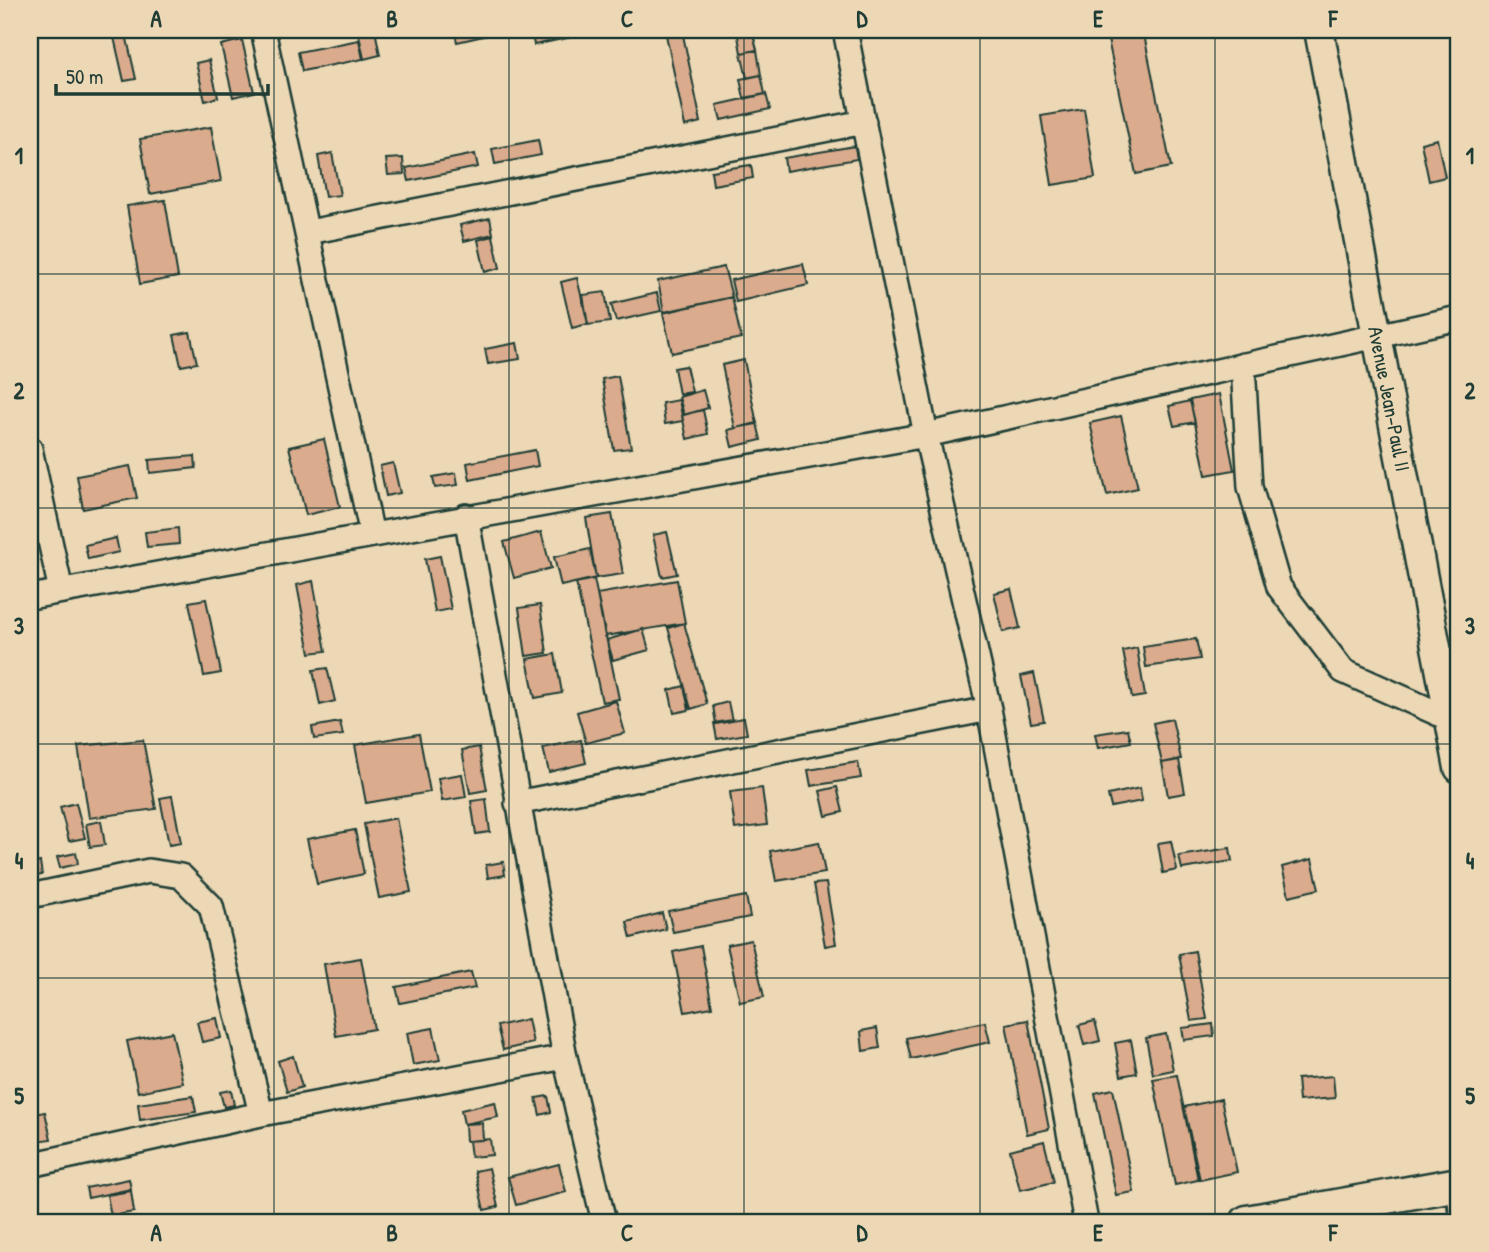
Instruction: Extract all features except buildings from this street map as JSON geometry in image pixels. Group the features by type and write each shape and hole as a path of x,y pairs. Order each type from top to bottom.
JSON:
{"main road":[{"path":"1247,1222 1455,1185"}],"street":[{"path":"263,30 309,232 372,535"},
{"path":"845,30 926,435 989,709 1086,1222"},
{"name":"Avenue Jean-Paul II","path":"1319,30 1459,768"},
{"path":"309,232 864,122"},
{"path":"30,597 466,516 926,435 1459,318"},
{"path":"1243,365 1250,487 1279,587 1343,671 1450,719"},
{"path":"30,449 61,591"},
{"path":"466,516 565,1057 604,1222"},
{"path":"517,803 989,709"},
{"path":"30,896 149,871 181,876 211,906 261,1114"},
{"path":"30,1165 261,1114 565,1057"}],"lane":[{"path":"1455,1185 1456,1222"}]}
